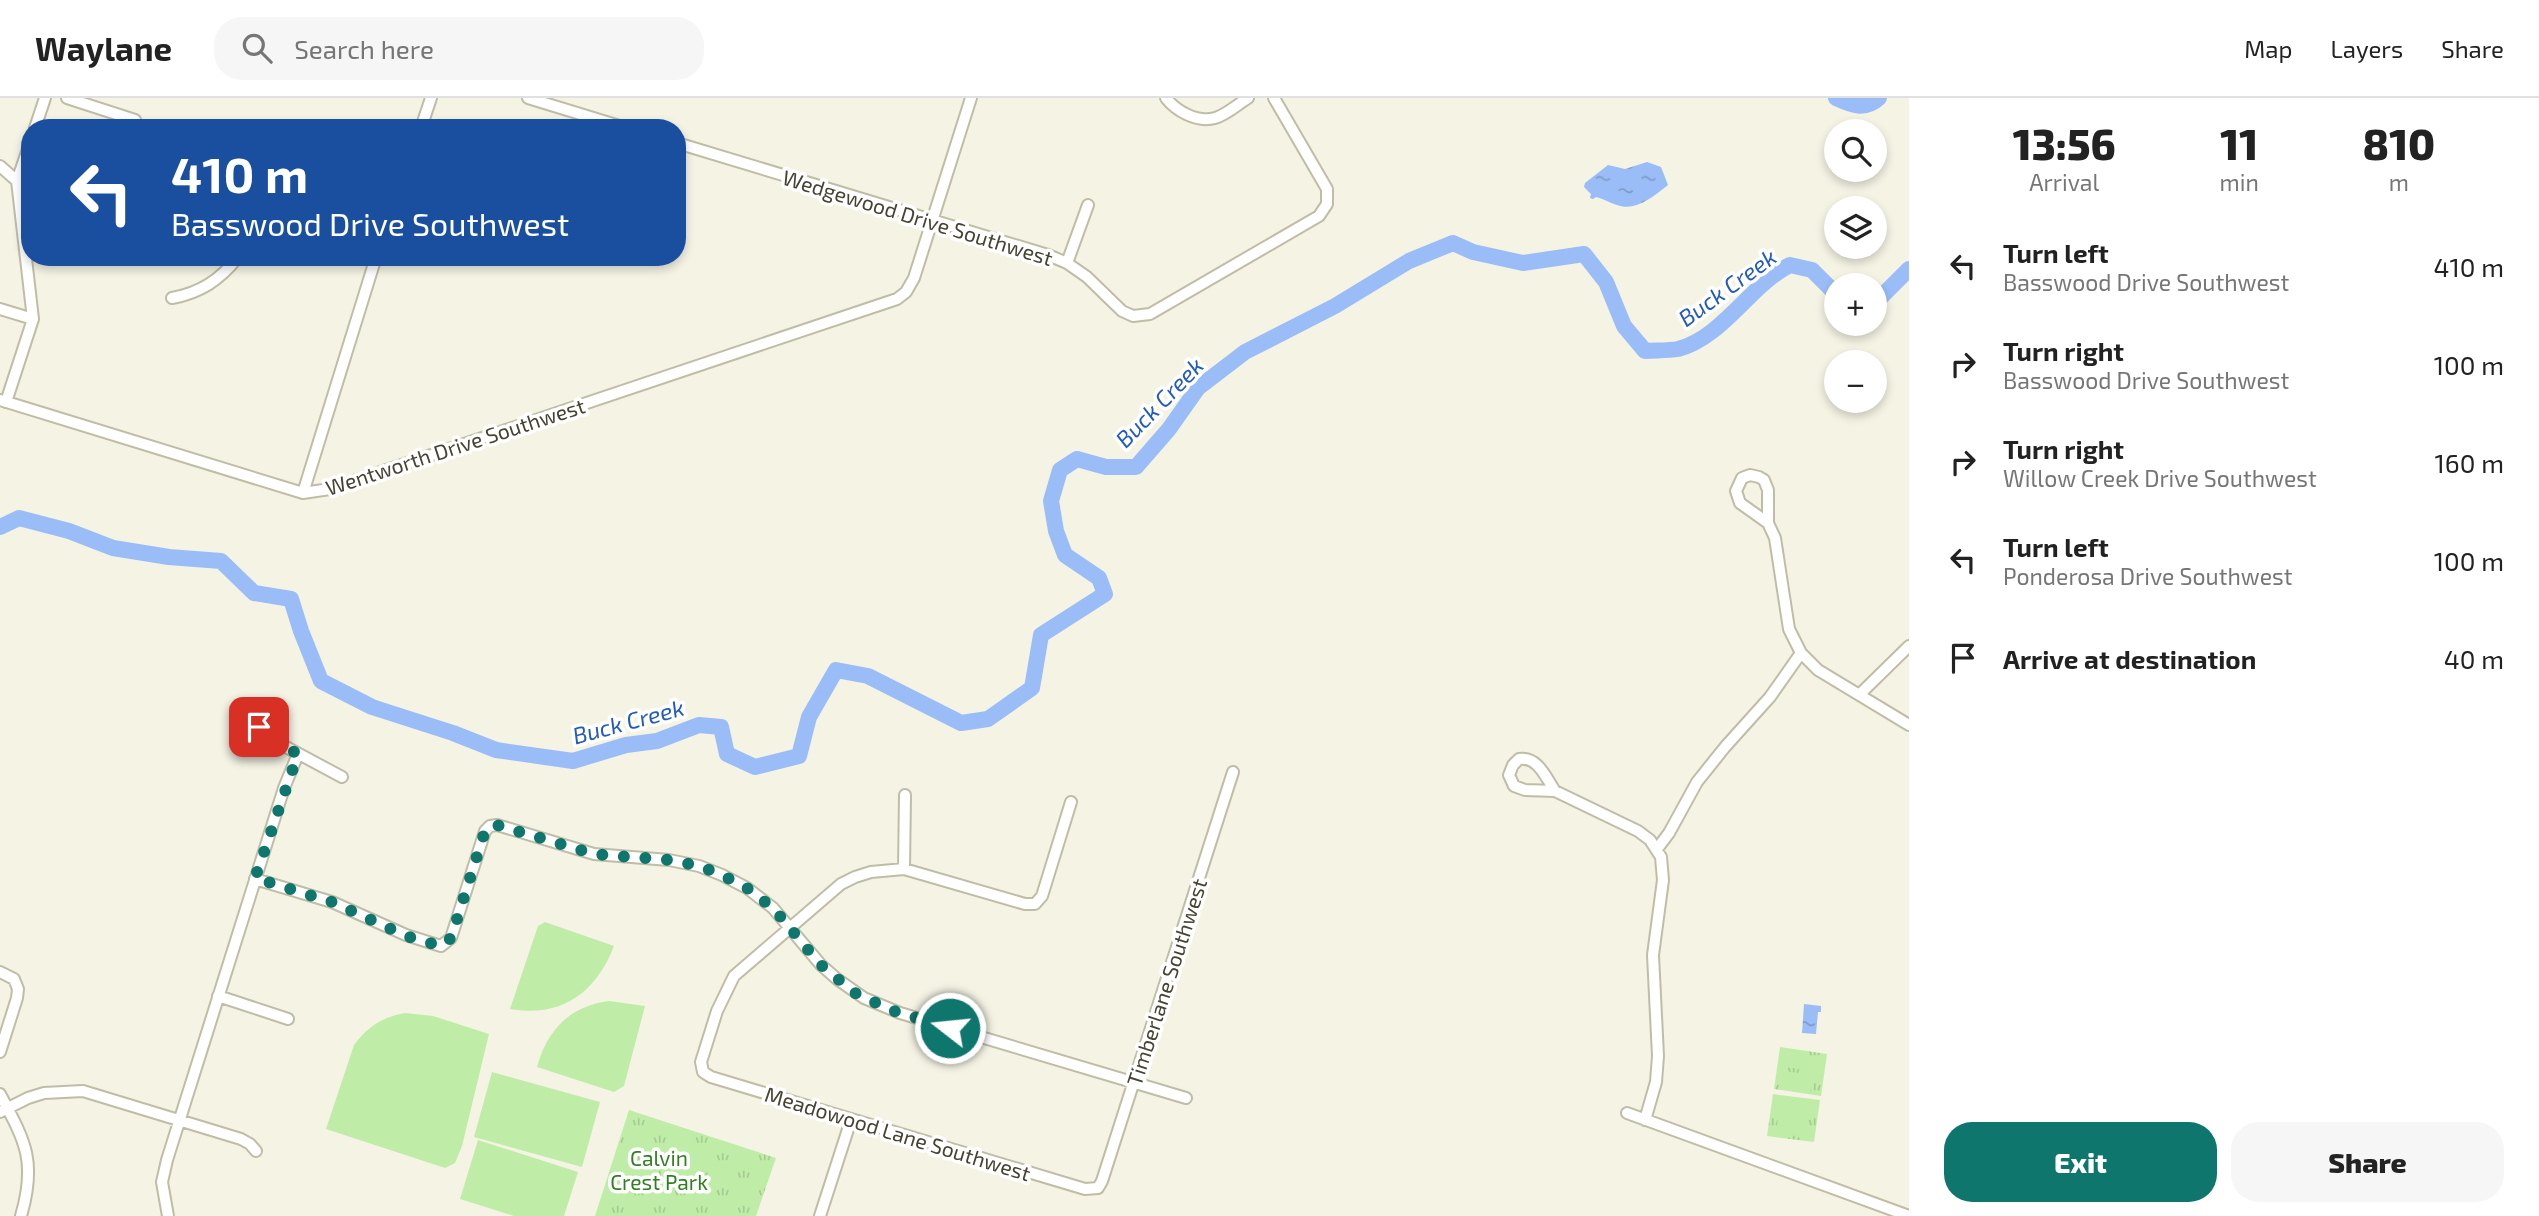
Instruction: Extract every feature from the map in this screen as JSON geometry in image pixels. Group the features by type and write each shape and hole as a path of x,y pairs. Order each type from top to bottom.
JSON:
{"street":[{"path":"38,119 45,98"},
{"path":"67,98 102,104 133,119"},
{"path":"424,119 431,98"},
{"path":"528,98 597,119"},
{"path":"933,220 971,98"},
{"path":"1166,98 1189,115 1214,118 1248,98"},
{"name":"Wedgewood Drive Southwest","path":"686,147 1048,255 1067,263 1087,277 1122,310 1133,316 1150,314 1319,216 1326,204 1327,189 1274,98"},
{"path":"0,166 17,181"},
{"path":"21,170 17,181 21,197"},
{"path":"1067,263 1088,205"},
{"name":"Wentworth Drive Southwest","path":"3,401 303,493 330,489 897,299 906,292 914,278 933,220"},
{"path":"3,401 33,318 29,266"},
{"path":"172,298 200,291 217,280 230,266"},
{"path":"303,493 373,266"},
{"path":"0,309 33,318"},
{"path":"1768,523 1775,538 1789,629 1801,653 1818,670 1909,725"},
{"path":"1860,694 1909,646"},
{"path":"1657,849 1698,782 1770,697 1801,653"},
{"path":"246,714 271,739 342,777"},
{"path":"168,1216 162,1182 179,1119 255,878 298,754"},
{"name":"Timberlane Southwest","path":"1095,1190 1102,1181 1135,1082 1233,772"},
{"path":"1555,791 1646,836 1657,849 1664,870 1653,955 1658,1056 1656,1082 1645,1120"},
{"path":"905,795 905,869"},
{"path":"790,926 841,884 881,870 905,869 1025,904 1035,904 1042,896 1071,803"},
{"path":"255,878 332,902 406,936 441,946 451,938 485,831 490,826 497,825 594,854 669,860 705,868 739,883 755,894 790,926 821,965 855,993 882,1007 1186,1098"},
{"name":"Meadowood Lane Southwest","path":"790,926 743,966 729,984 720,1002 701,1062 703,1072 711,1077 851,1120 1095,1190"},
{"path":"0,972 12,977 17,998 0,1052"},
{"path":"218,996 288,1019"},
{"path":"4,1109 36,1095 74,1090 104,1095 242,1139 256,1152"},
{"path":"0,1094 4,1109 21,1131 28,1159 28,1185 21,1216"},
{"path":"1627,1113 1909,1216"},
{"path":"821,1216 851,1120"}],"green space":[{"path":"545,922 614,946 597,977 587,989 574,998 545,1010 510,1009 538,926"},
{"path":"609,1001 645,1006 624,1086 614,1092 537,1067 547,1042 562,1022 583,1008"},
{"path":"405,1013 433,1016 489,1034 462,1146 455,1163 445,1168 326,1129 354,1045 376,1023"},
{"path":"1780,1047 1827,1054 1821,1096 1774,1089"},
{"path":"1787,1053 1818,1057 1816,1071 1785,1067"},
{"path":"1785,1071 1815,1076 1813,1090 1783,1085"},
{"path":"492,1072 600,1102 582,1167 474,1137"},
{"path":"1773,1094 1820,1100 1814,1142 1767,1136"},
{"path":"1781,1099 1811,1104 1809,1118 1779,1113"},
{"name":"Calvin Crest Park","path":"629,1110 776,1158 756,1216 595,1216"},
{"path":"1778,1118 1809,1122 1807,1136 1776,1132"},
{"path":"478,1140 578,1172 564,1216 514,1216 460,1199"}],"water":[{"path":"1647,162 1661,167 1668,185 1637,205 1624,207 1596,197 1590,198 1591,194 1584,187 1585,183 1608,165 1625,169"},
{"path":"1804,1004 1821,1006 1816,1034 1802,1033"}],"waterway":[{"name":"Buck Creek","path":"1836,98 1863,106 1879,98"},
{"name":"Buck Creek","path":"0,527 19,518 69,531 113,548 169,557 221,561 254,593 291,599 321,681 372,707 496,750 573,761 626,745 657,741 699,725 721,727 727,754 755,767 799,756 809,717 836,670 868,676 961,723 988,719 1032,688 1041,635 1105,594 1099,578 1065,555 1056,531 1051,501 1060,470 1077,459 1106,467 1136,467 1169,429 1198,388 1245,352 1335,306 1409,261 1453,243 1473,252 1523,263 1584,254 1606,282 1624,326 1645,351 1678,349 1694,343 1709,334 1762,285 1790,265 1812,270 1824,282"},
{"name":"Buck Creek","path":"1887,291 1909,269"}],"route":[{"path":"259,727 271,739 298,754 255,878 332,902 406,936 441,946 447,944 451,938 485,831 490,826 497,825 602,856 679,861 699,866 739,883 766,902 821,965 855,993 891,1010 950,1028"}]}
